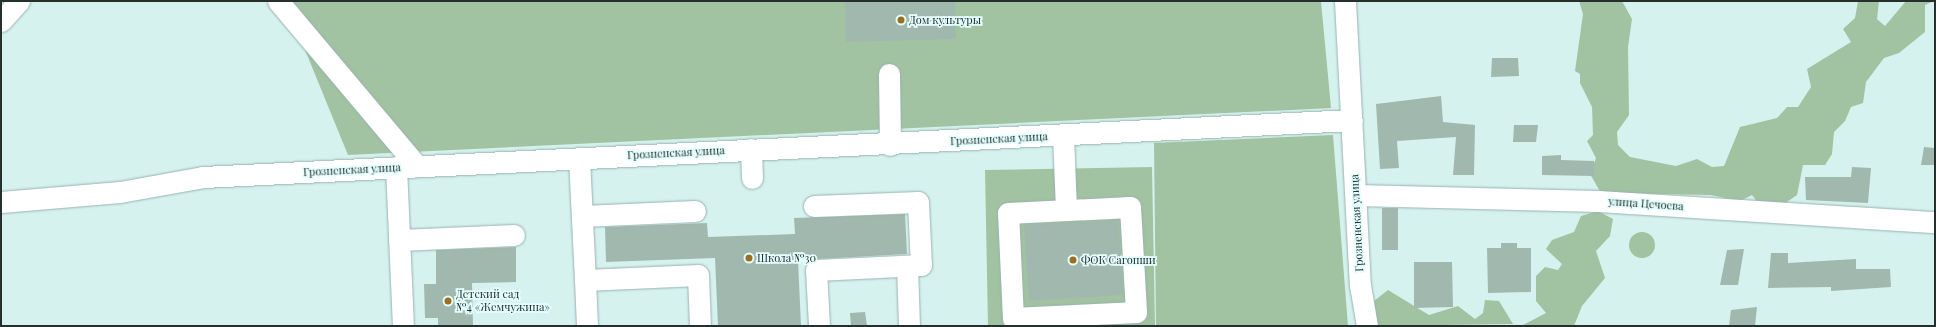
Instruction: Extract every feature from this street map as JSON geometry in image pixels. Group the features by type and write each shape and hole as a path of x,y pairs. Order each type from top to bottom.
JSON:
{"street":[{"path":"1,21 19,1"},
{"path":"278,1 407,167 400,240 403,326"},
{"name":"Грозненская улица","path":"1345,1 1360,285 1367,326"},
{"path":"889,74 890,144"},
{"name":"Грозненская улица","path":"1,202 120,192 203,176 751,149 890,144 1352,120"},
{"path":"1063,135 1066,210"},
{"path":"751,149 752,178"},
{"path":"580,158 587,326"},
{"name":"улица Цечоева","path":"1356,195 1598,201 1935,222"},
{"path":"814,206 918,202 921,265 816,270 819,326"},
{"path":"1130,207 1136,312 1013,318 1008,213 1066,210 1130,207"},
{"path":"582,216 695,211"},
{"path":"400,240 514,235"},
{"path":"907,266 909,326"},
{"path":"585,280 698,275 700,326"}],"green space":[{"path":"285,1 1321,1 1331,108 348,155"},
{"path":"1579,1 1622,1 1632,19 1628,47 1629,115 1617,132 1618,145 1630,157 1676,166 1697,159 1712,167 1724,166 1740,127 1777,118 1787,107 1798,107 1811,87 1807,69 1851,42 1843,29 1855,18 1858,1 1879,1 1877,19 1885,26 1906,1 1934,1 1925,5 1925,32 1899,53 1884,58 1866,82 1863,103 1851,107 1845,121 1834,132 1832,154 1825,165 1803,165 1797,195 1778,208 1760,205 1752,195 1740,201 1710,195 1601,193 1590,174 1596,158 1587,141 1593,135 1592,107 1580,83 1580,74 1575,71 1583,14"},
{"path":"1333,135 1348,326 1156,326 1154,143"},
{"path":"1152,167 1155,326 988,326 985,170"},
{"path":"1598,211 1613,219 1610,236 1596,251 1605,278 1582,306 1574,326 1521,326 1546,313 1536,301 1536,276 1545,267 1558,270 1562,264 1546,249 1552,240 1574,232 1581,216"},
{"path":"1642,232 1651,236 1655,245 1651,254 1642,258 1633,254 1629,245 1633,236"},
{"path":"1388,290 1429,315 1458,306 1475,319 1483,313 1485,300 1499,301 1513,324 1377,326 1374,301"}],"building":[{"name":"Дом культуры","path":"845,1 955,1 956,39 846,42"},
{"path":"1492,58 1518,58 1519,76 1491,77"},
{"path":"1441,96 1443,122 1475,125 1474,175 1453,175 1456,137 1397,141 1399,168 1380,169 1376,104"},
{"path":"1514,125 1538,125 1536,142 1513,142"},
{"path":"1924,147 1935,148 1935,165 1921,165"},
{"path":"1561,155 1561,160 1594,161 1594,176 1542,175 1542,156"},
{"path":"1852,167 1871,168 1868,203 1806,200 1805,177 1851,177"},
{"path":"1382,208 1398,208 1398,250 1382,250"},
{"path":"905,214 907,254 798,260 801,326 718,326 715,258 606,262 605,227 707,223 708,237 795,234 794,218"},
{"name":"ФОК Сагопши","path":"1118,220 1123,295 1029,301 1024,225"},
{"path":"1501,243 1517,243 1517,248 1531,248 1531,292 1488,293 1487,248 1501,248"},
{"name":"Детский сад №4 «Жемчужина»","path":"516,247 516,282 472,283 473,326 438,326 438,318 425,318 424,284 436,284 436,250"},
{"path":"1744,249 1738,285 1720,285 1727,250"},
{"path":"1771,253 1788,253 1788,263 1856,259 1856,269 1890,269 1891,287 1831,291 1831,287 1768,288"},
{"path":"1414,262 1452,262 1453,307 1414,308"},
{"path":"1757,307 1755,326 1729,326 1731,310"},
{"path":"865,312 867,326 851,326 850,313"}],"place":[{"name":"Дом культуры","path":"901,20"},
{"name":"Школа №30","path":"749,258"},
{"name":"ФОК Сагопши","path":"1073,260"},
{"name":"Детский сад №4 «Жемчужина»","path":"448,301"}]}
